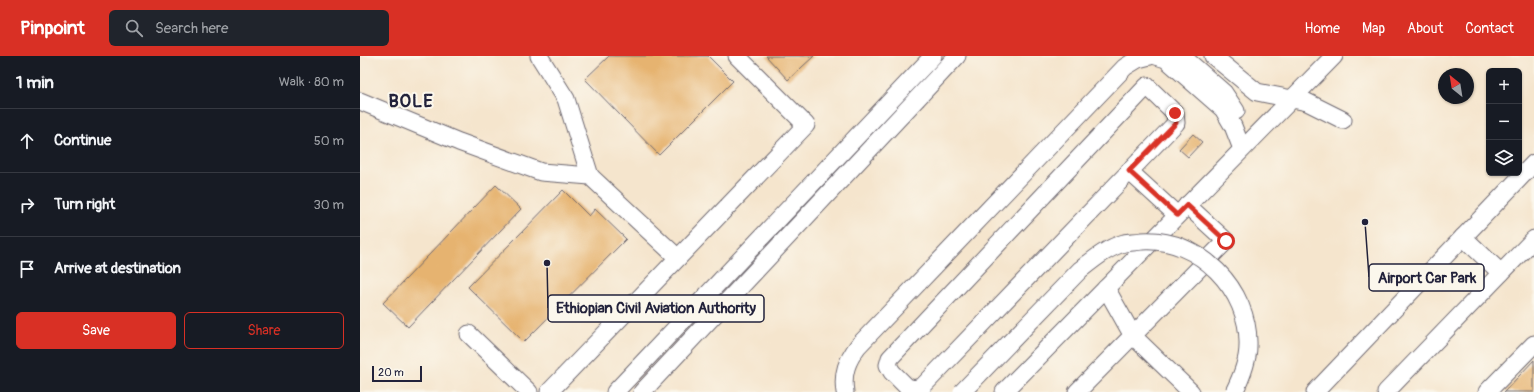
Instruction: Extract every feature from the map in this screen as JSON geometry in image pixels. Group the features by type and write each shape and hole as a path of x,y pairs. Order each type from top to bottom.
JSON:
{"lane":[{"path":"539,56 566,99 573,117 590,176 678,258"},
{"path":"549,392 806,125 737,56"},
{"path":"615,392 933,56"},
{"path":"642,392 957,56"},
{"path":"845,392 844,382 848,360 858,346 1125,67 1138,59 1150,56"},
{"path":"1156,56 1166,59 1223,109 1233,126 1242,149"},
{"path":"1182,56 1224,94 1233,106 1243,124 1242,149"},
{"path":"1213,56 1257,92 1317,106 1343,120"},
{"path":"1004,392 1290,99 1334,56"},
{"path":"1146,86 1175,113 1176,123 1129,171 923,386 914,389 907,387 892,372 888,365 890,358 1146,86"},
{"path":"360,101 459,142 541,172 590,176"},
{"path":"1315,392 1534,163"},
{"path":"1077,392 1226,241 1129,171"},
{"path":"1464,237 1501,273"},
{"path":"1386,392 1534,239"},
{"path":"962,392 1085,266 1100,254 1125,243 1150,241 1171,244 1196,254 1219,271 1235,292 1244,318 1248,346 1242,375 1234,392"},
{"path":"1106,288 1133,336 1191,392"},
{"path":"469,334 529,392"},
{"path":"1487,392 1534,344"}],"building":[{"path":"609,56 708,56 733,81 659,155 585,79"},
{"path":"766,56 814,56 788,80"},
{"path":"1193,134 1202,142 1188,157 1179,149"},
{"path":"496,185 521,209 408,327 383,303"},
{"path":"563,190 589,216 595,209 626,239 524,342 468,287"},
{"path":"1534,360 1534,392 1504,392"}],"place":[{"name":"Airport Car Park","path":"1365,222"},
{"name":"Ethiopian Civil Aviation Authority","path":"547,263"}],"district":[{"name":"BOLE","path":"411,101"}],"route":[{"path":"1175,113 1176,123 1129,171 1177,215 1187,205 1226,241"}]}
